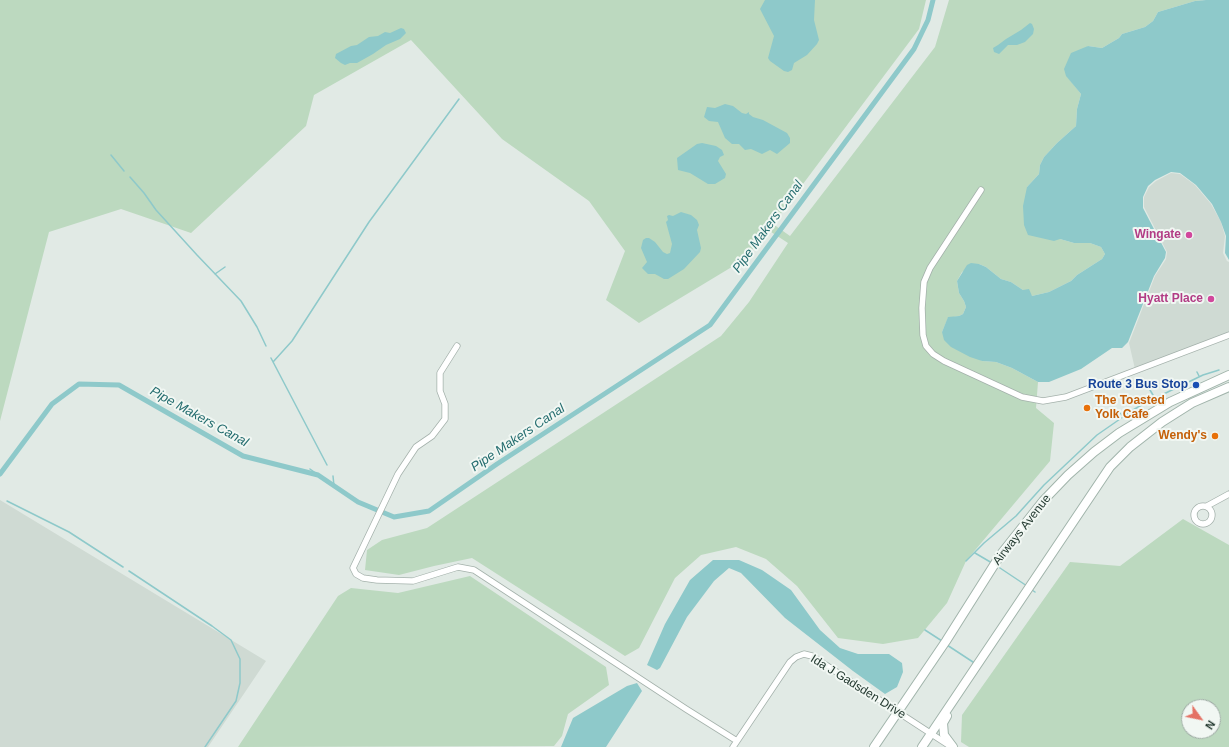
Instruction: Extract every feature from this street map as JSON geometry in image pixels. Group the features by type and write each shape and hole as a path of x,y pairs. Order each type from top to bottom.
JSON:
{"main road":[{"path":"1218,380 1229,369"},
{"name":"Airways Avenue","path":"874,747 994,565 1043,501 1068,475 1094,452 1119,433 1170,402 1229,375"},
{"path":"922,747 976,664 1110,467 1150,430 1175,413 1192,403 1229,387"},
{"path":"952,747 944,735 943,723 961,688"}],"street":[{"path":"982,190 930,268 924,282 922,308 923,335 926,346 932,354 1022,397 1043,401 1066,397 1229,335"},
{"path":"457,346 440,373 440,391 445,404 445,419 432,436 416,447 398,474 354,568 356,574 363,578 377,580 413,581 458,567 474,570 737,741"},
{"path":"1207,506 1229,494"},
{"name":"Ida J Gadsden Drive","path":"734,747 790,662 796,657 804,654 812,656 952,747"}],"shaded area":[{"path":"1171,173 1180,174 1195,185 1211,204 1221,222 1225,236 1223,253 1229,262 1229,335 1135,369 1129,343 1155,276 1166,259 1167,252 1144,207 1144,197 1149,187 1156,181"},
{"path":"0,500 266,661 208,747 0,747"}],"green space":[{"path":"0,0 926,0 919,29 773,224 790,236 935,47 949,0 1206,0 1195,1 1158,12 1153,21 1145,27 1122,34 1119,38 1102,48 1088,46 1066,75 1081,94 1077,109 1076,126 1044,157 1040,165 1039,174 1027,187 1060,239 1074,243 1090,243 1101,247 1105,254 1102,259 1077,275 1071,281 1049,292 1032,296 1011,282 1001,279 986,267 979,264 962,272 957,281 959,293 966,307 963,314 948,318 942,332 982,361 996,362 1012,368 1038,382 1036,408 1054,423 1050,461 966,561 947,603 918,638 883,644 838,638 797,586 766,559 736,547 701,555 675,578 639,648 625,656 472,558 399,575 365,570 367,550 382,540 427,528 721,336 749,302 788,243 768,230 745,259 639,323 606,300 625,251 589,201 502,139 411,40 314,95 306,126 191,233 121,209 49,232 0,421"},
{"path":"1183,519 1229,545 1229,747 969,747 961,742 962,715 1070,562 1120,566"},
{"path":"470,576 606,667 609,685 568,714 562,736 554,746 238,747 338,596 351,588 398,593"}],"water":[{"path":"765,0 815,0 814,20 819,40 807,55 794,63 792,70 788,72 784,71 768,58 774,36 760,9"},
{"path":"1229,0 1229,260 1225,253 1226,236 1212,204 1196,185 1180,173 1171,172 1155,180 1148,186 1143,197 1143,208 1166,252 1165,258 1154,276 1128,342 1122,348 1112,348 1081,369 1049,382 1038,382 1012,368 996,362 982,361 970,357 951,347 944,340 942,332 948,317 963,314 966,307 959,293 957,281 967,265 971,263 986,267 1001,279 1011,282 1023,290 1029,289 1032,296 1049,292 1071,281 1077,275 1102,259 1105,254 1101,247 1090,243 1074,243 1060,239 1054,241 1028,235 1024,225 1023,206 1027,187 1039,174 1040,165 1044,157 1076,126 1077,109 1081,94 1066,76 1064,69 1071,53 1088,46 1102,48 1119,38 1122,34 1145,27 1153,21 1158,12 1195,1"},
{"path":"1030,23 1034,29 1033,34 1025,42 1017,45 1008,45 999,54 994,52 993,48"},
{"path":"401,28 404,29 406,33 400,39 386,45 357,63 345,65 335,58 336,54 351,46 357,45 369,37 378,36 385,32 390,33"},
{"path":"725,104 733,106 742,113 746,114 749,112 749,114 753,117 763,120 787,133 790,138 790,143 777,154 770,150 762,154 751,149 745,150 739,144 732,144 725,138 718,122 709,121 704,117 707,107 715,108"},
{"path":"702,143 716,146 722,150 724,155 720,157 718,161 726,174 725,178 715,184 708,184 690,173 678,170 677,158 697,144"},
{"path":"681,212 691,215 697,220 699,225 697,230 701,248 700,252 684,269 668,279 664,279 655,274 648,274 642,268 647,262 641,248 643,240 649,238 655,242 663,252 667,254 670,253 672,244 666,222 668,220 667,216 673,216"},
{"path":"713,560 739,560 762,570 791,590 820,630 840,648 858,654 889,654 902,663 903,672 897,687 885,694 785,618 741,573 729,568 714,581 687,617 660,668 657,670 647,665 665,624 690,580"},
{"path":"637,683 642,691 606,747 561,747 573,718 627,686"}],"waterway":[{"name":"Pipe Makers Canal","path":"0,474 52,404 79,384 119,385 243,456 318,475 358,502 394,517 429,511 497,464 710,325 914,49 928,20 933,0"},
{"path":"273,362 292,341 369,222 459,99"},
{"path":"111,155 124,171"},
{"path":"130,177 156,210 241,301 257,327 266,346"},
{"path":"215,274 225,267"},
{"path":"271,358 327,465"},
{"path":"966,561 984,543 1016,516 1044,485 1097,435 1145,403 1203,375 1219,370"},
{"path":"1197,372 1199,376"},
{"path":"1169,383 1171,387"},
{"path":"1150,390 1153,395"},
{"path":"1119,411 1122,415"},
{"name":"Pipe Makers Canal","path":"310,469 334,486 333,476"},
{"path":"7,501 69,532 123,567"},
{"path":"975,553 992,563"},
{"path":"997,566 1027,586"},
{"path":"129,571 231,640 240,659 240,683 236,701 205,747"},
{"path":"925,630 942,641"},
{"path":"947,645 976,664"}],"place":[{"name":"Wingate","path":"1189,235"},
{"name":"Hyatt Place","path":"1211,299"},
{"name":"Route 3 Bus Stop","path":"1196,385"},
{"name":"The Toasted Yolk Cafe","path":"1087,408"},
{"name":"Wendy's","path":"1215,436"}]}
